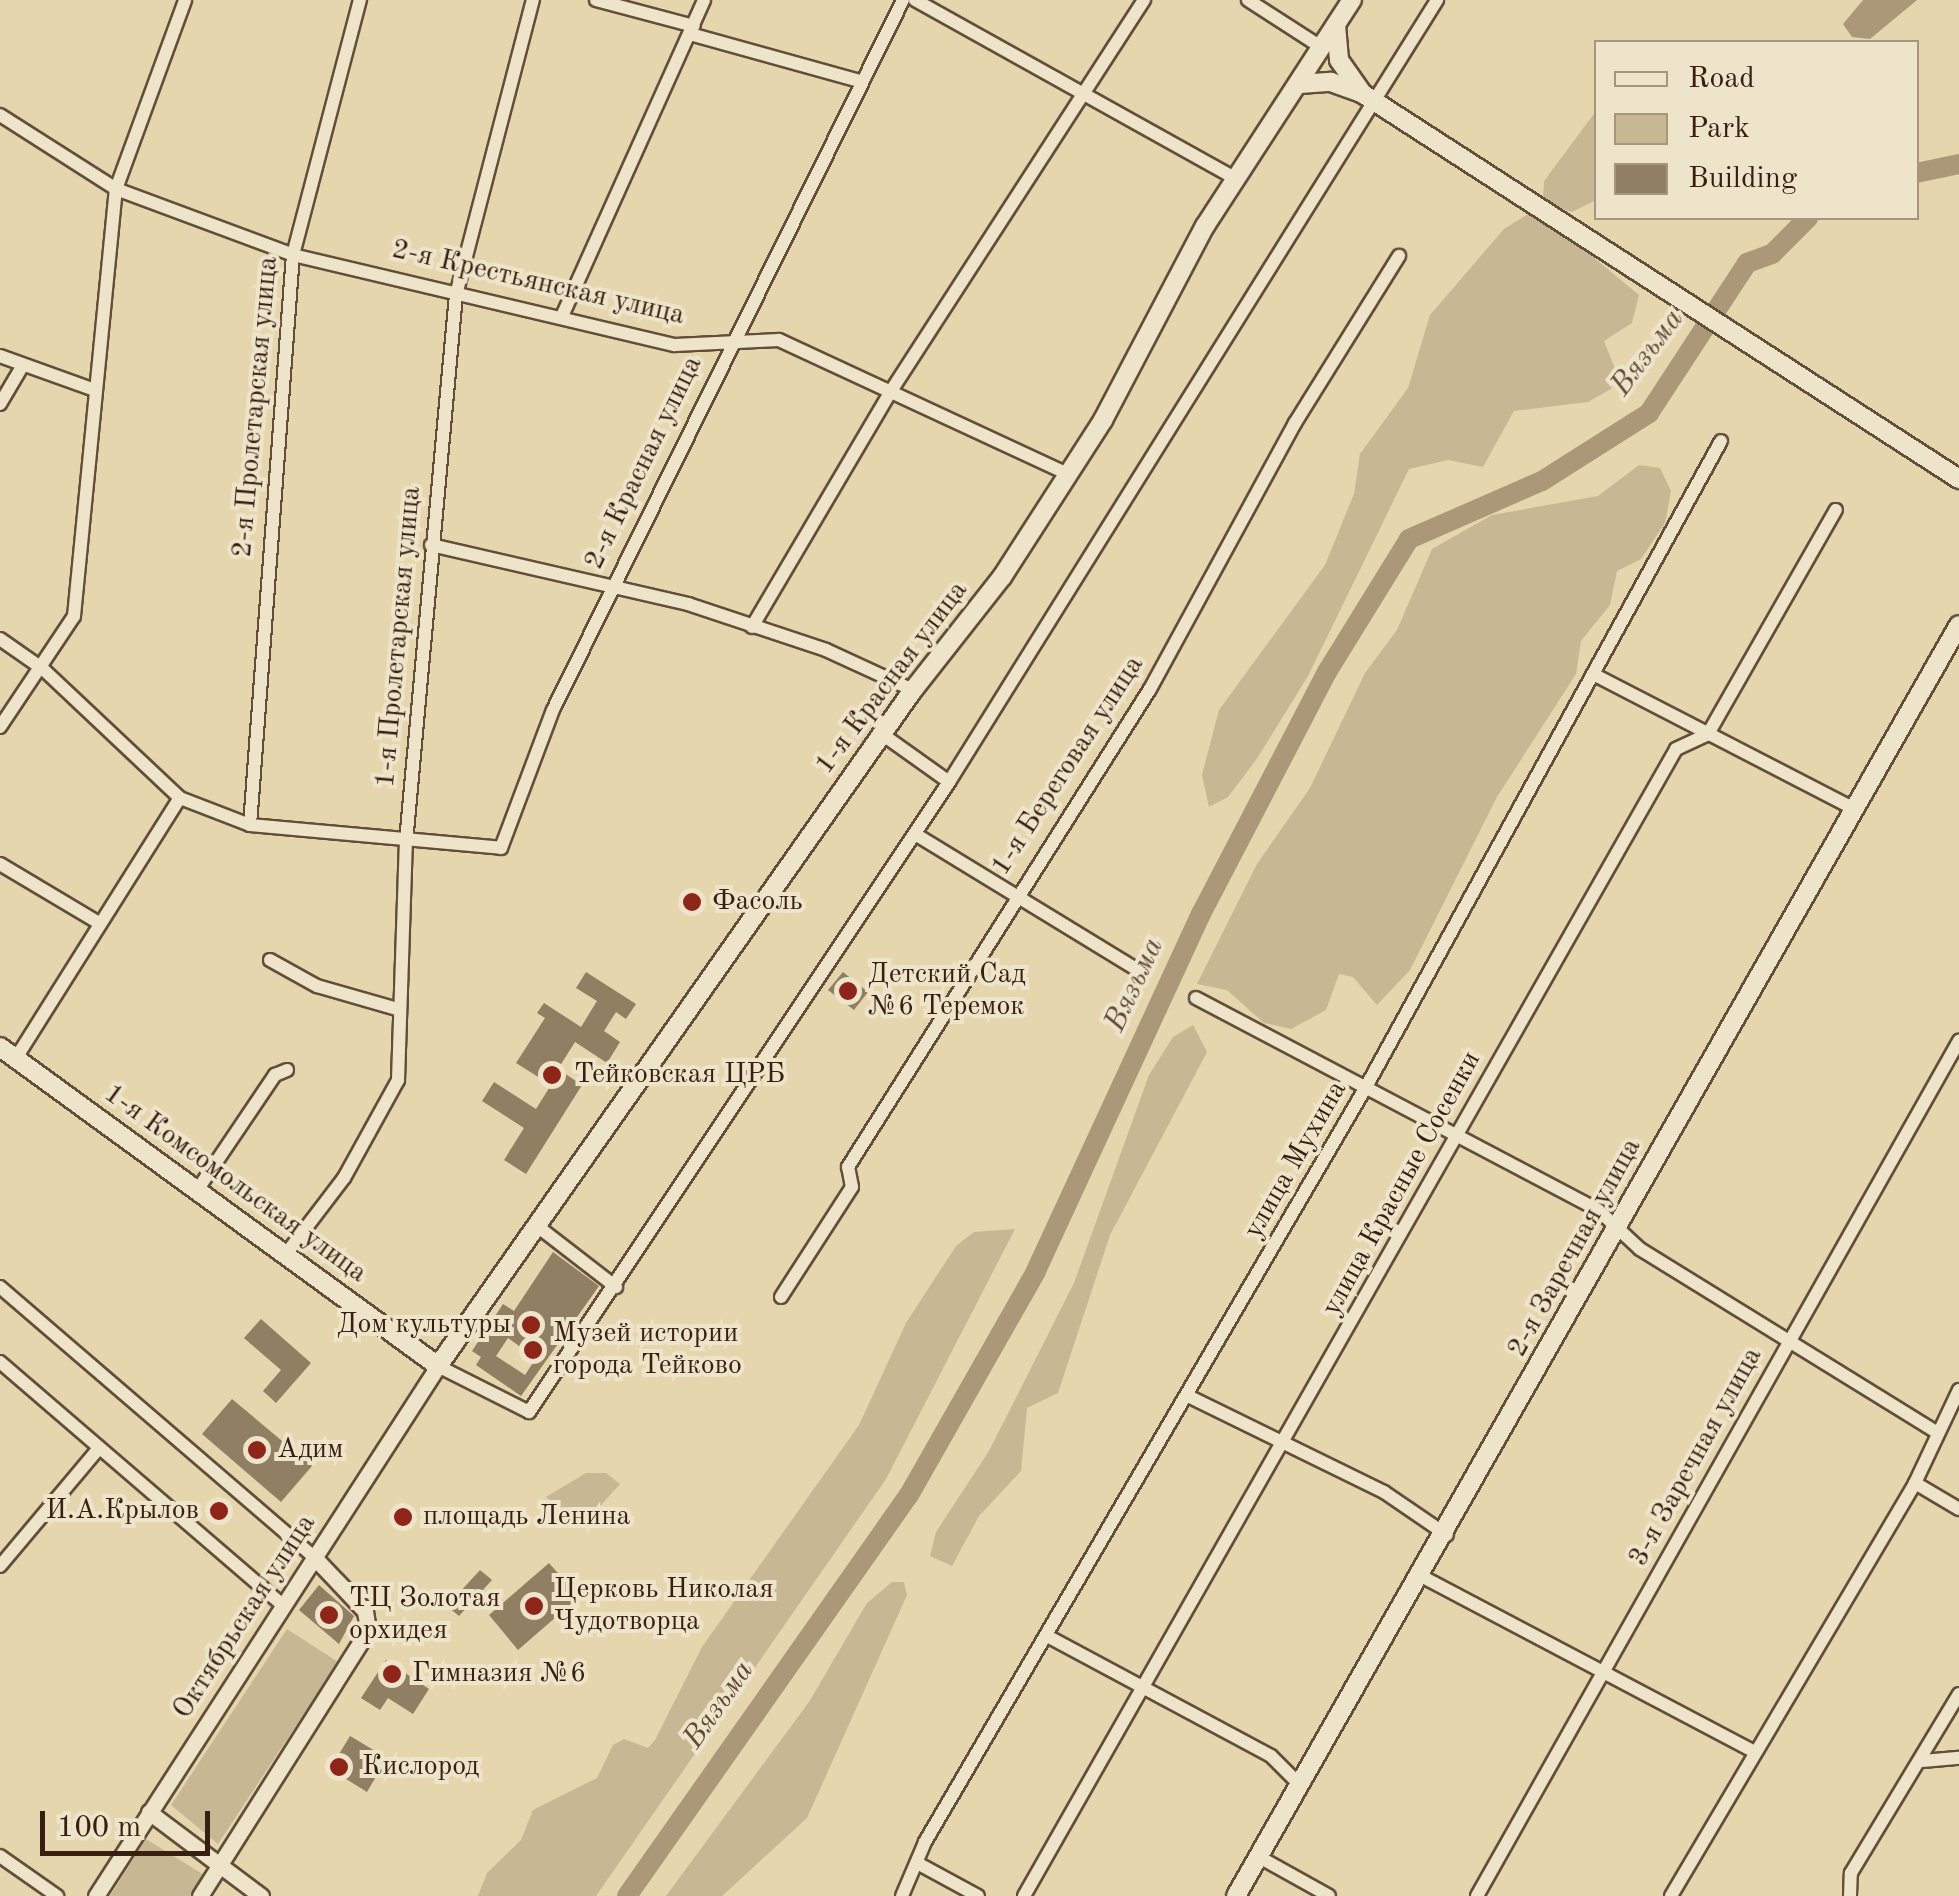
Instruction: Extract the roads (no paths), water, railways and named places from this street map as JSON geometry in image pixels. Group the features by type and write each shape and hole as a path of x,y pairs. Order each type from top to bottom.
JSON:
{"main road":[{"name":"1-я Красная улица","path":"438,1366 913,690 1070,475 1237,179 1352,0"},
{"path":"1336,25 1339,60 1369,97"},
{"path":"1300,84 1331,82 1369,97 1959,479"},
{"name":"2-я Заречная улица","path":"1236,1896 1447,1535 1959,625"},
{"name":"1-я Комсомольская улица","path":"0,1046 438,1366"}],"street":[{"path":"0,727 44,669 74,616 116,189 185,0"},
{"name":"2-я Пролетарская улица","path":"250,826 294,255 360,0"},
{"name":"1-я Пролетарская улица","path":"286,1254 386,1108 401,1060 397,1009 406,842 456,295 532,0"},
{"path":"596,0 860,81"},
{"path":"563,314 704,0"},
{"name":"2-я Красная улица","path":"406,842 501,848 553,710 731,340 903,0"},
{"path":"915,0 1237,179"},
{"path":"752,627 891,391 1144,0"},
{"path":"1248,0 1322,47"},
{"path":"438,1366 529,1412 915,834 1369,97 1437,0"},
{"name":"2-я Крестьянская улица","path":"0,116 116,189 294,255 456,295 563,314 675,345 779,340 1070,475"},
{"name":"1-я Береговая улица","path":"781,1297 852,1187 848,1166 1016,894 1150,689 1296,423 1399,256"},
{"path":"0,356 95,390"},
{"path":"0,404 23,366"},
{"name":"улица Мухина","path":"902,1896 1164,1428 1190,1397 1366,1087 1720,441"},
{"name":"улица Красные Сосенки","path":"1024,1896 1146,1692 1676,750 1708,734 1836,510"},
{"path":"432,545 612,586 752,627 913,690"},
{"path":"0,639 44,669 180,798 250,826 406,842"},
{"path":"1593,674 1854,809"},
{"path":"882,734 948,782"},
{"path":"16,1058 180,798"},
{"path":"915,834 1136,969"},
{"path":"0,864 99,922"},
{"path":"270,960 317,986 397,1009"},
{"path":"1196,998 1598,1210 1617,1229 1935,1431"},
{"name":"3-я Заречная улица","path":"1477,1896 1606,1676 1789,1339 1959,1041"},
{"path":"198,1189 275,1076 287,1070"},
{"path":"536,1226 616,1286"},
{"path":"0,1288 313,1556 370,1622 200,1896"},
{"path":"0,1362 284,1606"},
{"name":"Октябрьская улица","path":"96,1896 438,1366"},
{"path":"1671,1896 1915,1483 1935,1431 1959,1390"},
{"path":"1190,1397 1284,1443 1447,1535"},
{"path":"0,1566 98,1448"},
{"path":"1915,1483 1959,1509"},
{"path":"1423,1576 1755,1752"},
{"path":"1049,1637 1271,1756 1300,1785"},
{"path":"1850,1896 1852,1873 1959,1694"},
{"path":"1922,1760 1959,1758"},
{"path":"149,1812 261,1896"},
{"path":"0,1856 56,1896"},
{"path":"1259,1857 1329,1896"},
{"path":"919,1864 978,1896"}],"waterway":[{"name":"Вязьма","path":"1919,172 1959,164"},
{"name":"Вязьма","path":"627,1896 909,1495 1035,1273 1202,912 1327,672 1409,539 1542,481 1649,413 1747,263 1772,254 1806,220"}],"place":[{"name":"Фасоль","path":"692,902"},
{"name":"Детский Сад №6 Теремок","path":"848,991"},
{"name":"Тейковская ЦРБ","path":"552,1075"},
{"name":"Дом культуры","path":"531,1325"},
{"name":"Музей истории города Тейково","path":"533,1350"},
{"name":"Адим","path":"257,1450"},
{"name":"И.А.Крылов","path":"219,1511"},
{"name":"площадь Ленина","path":"403,1517"},
{"name":"Церковь Николая Чудотворца","path":"534,1606"},
{"name":"ТЦ Золотая орхидея","path":"329,1615"},
{"name":"Гимназия №6","path":"392,1674"},
{"name":"Кислород","path":"339,1767"}]}
